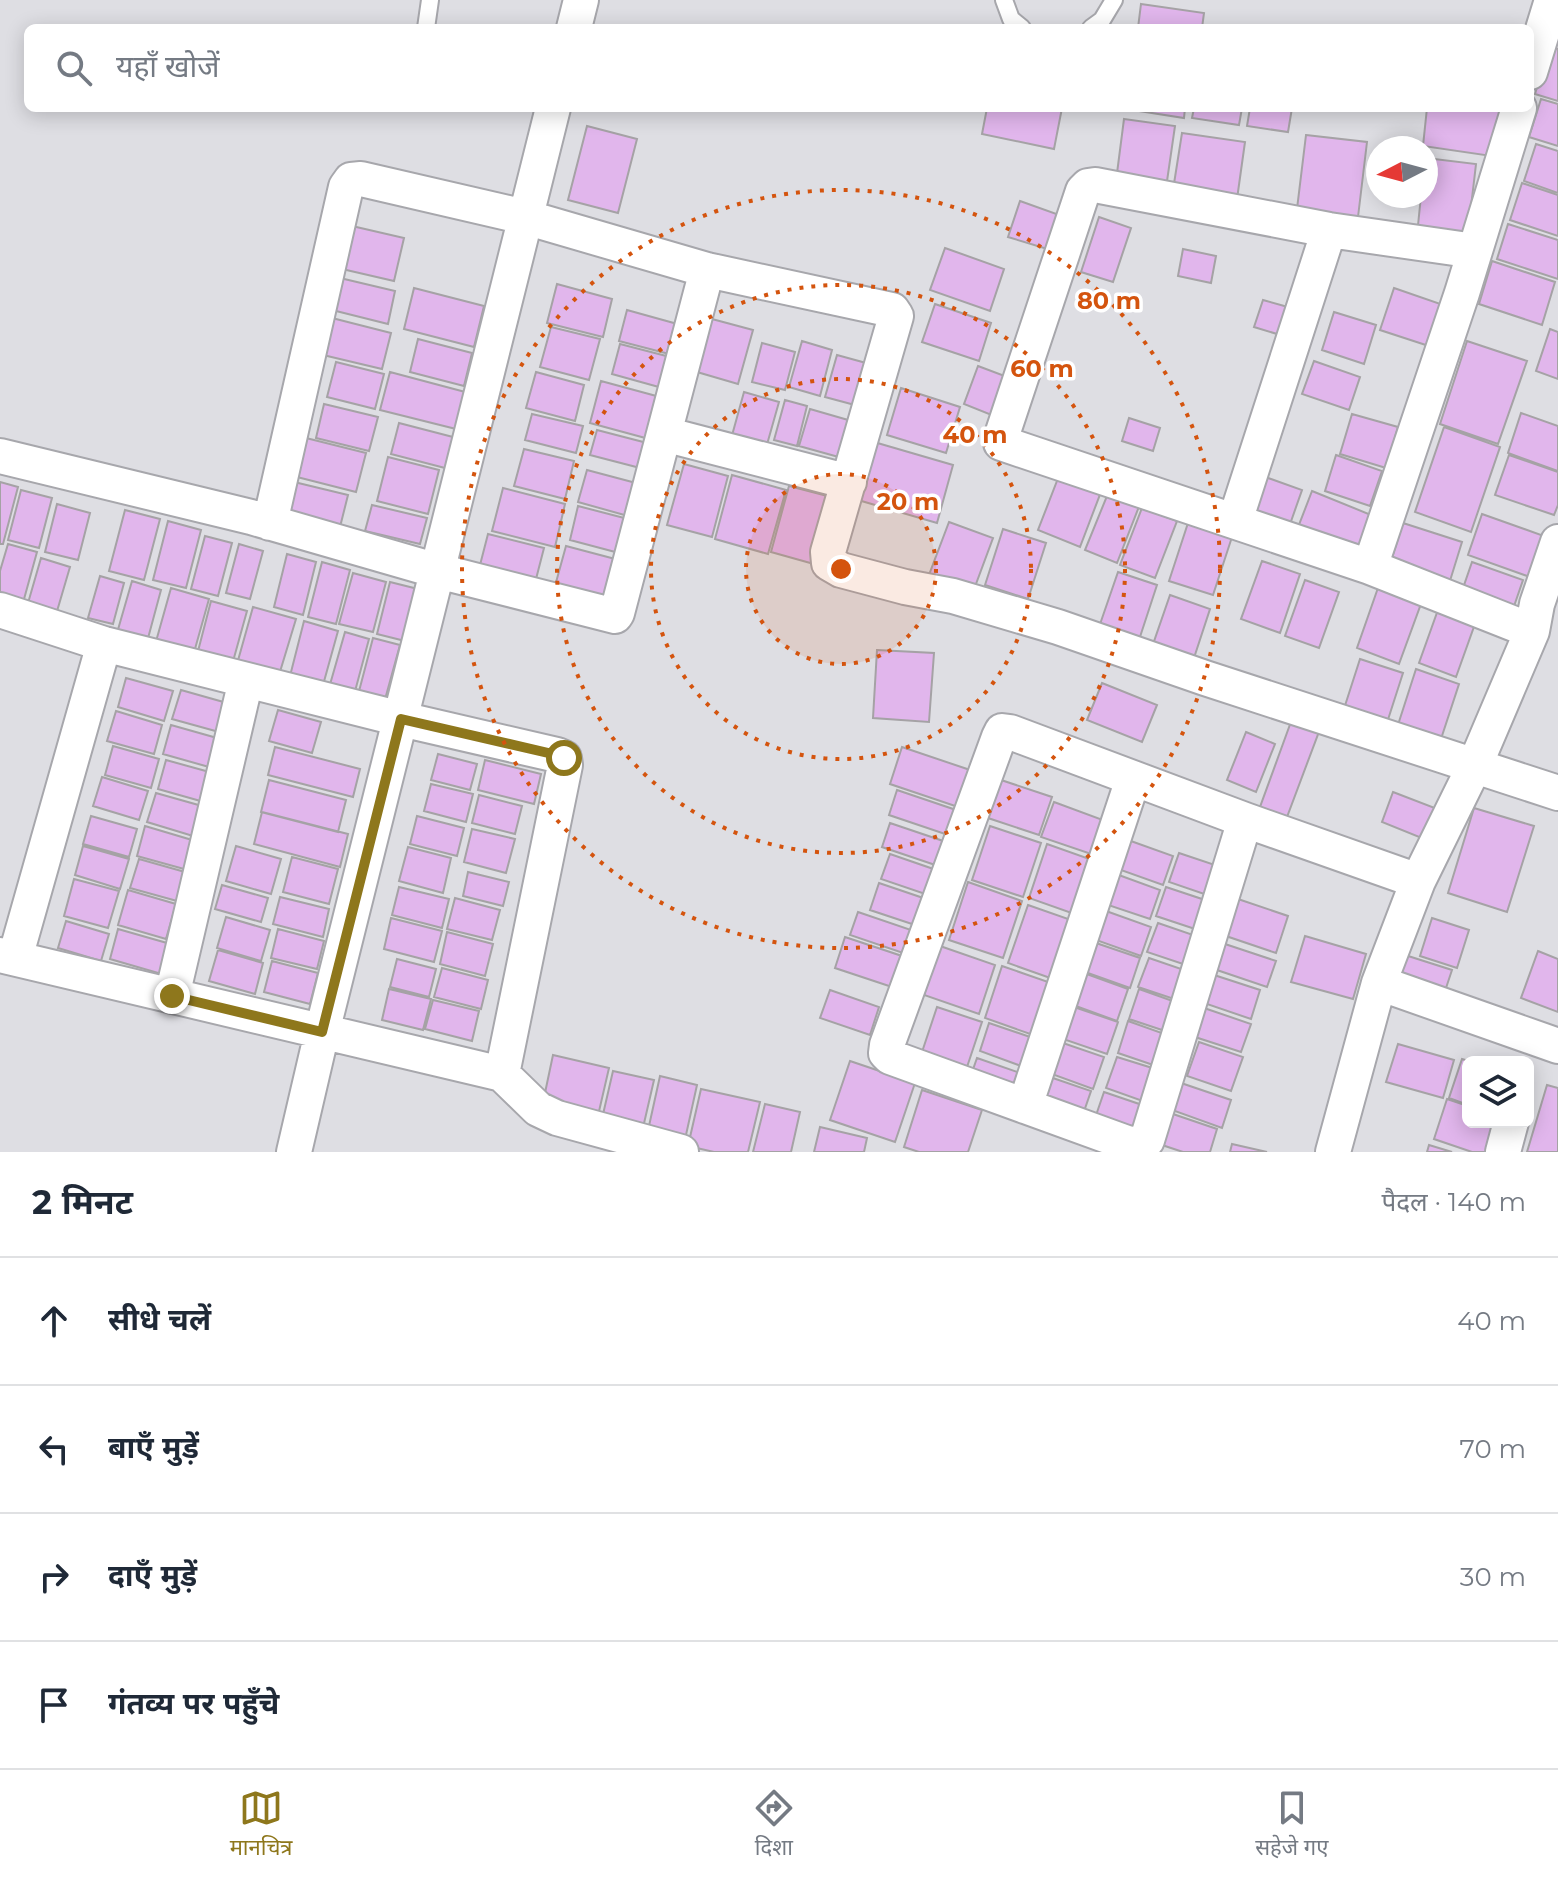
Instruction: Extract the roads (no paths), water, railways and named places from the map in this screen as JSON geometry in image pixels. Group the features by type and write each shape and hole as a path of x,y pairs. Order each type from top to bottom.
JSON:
{"street":[{"path":"575,24 581,0"},
{"path":"1534,59 1552,0"},
{"path":"294,1152 552,112"},
{"path":"1370,567 1518,112"},
{"path":"270,523 346,187 351,180 361,179 525,217 707,270 895,312 828,552 829,563 841,570 953,596 1058,627 1558,793"},
{"path":"1475,251 1329,230 1088,186 1083,191 1001,443 1370,567 1541,632"},
{"path":"1235,521 1329,230"},
{"path":"0,456 270,523 438,571 615,616 707,270"},
{"path":"664,434 849,482"},
{"path":"1333,1152 1379,983 1418,881 1541,632 1537,604 1558,542"},
{"path":"0,610 104,644 564,758 502,1074"},
{"path":"104,644 7,956 502,1074 538,1109 557,1118 681,1152"},
{"path":"172,996 246,680"},
{"path":"1245,820 1147,1140 1137,1145 1127,1143 886,1053 1002,731 1418,881"},
{"path":"1025,1106 1133,779"},
{"path":"1379,983 1539,1049"},
{"path":"1503,1152 1509,1128"}],"lane":[{"path":"427,24 430,0"},
{"path":"1004,0 1011,19 1017,24"},
{"path":"1096,24 1114,0"}]}
